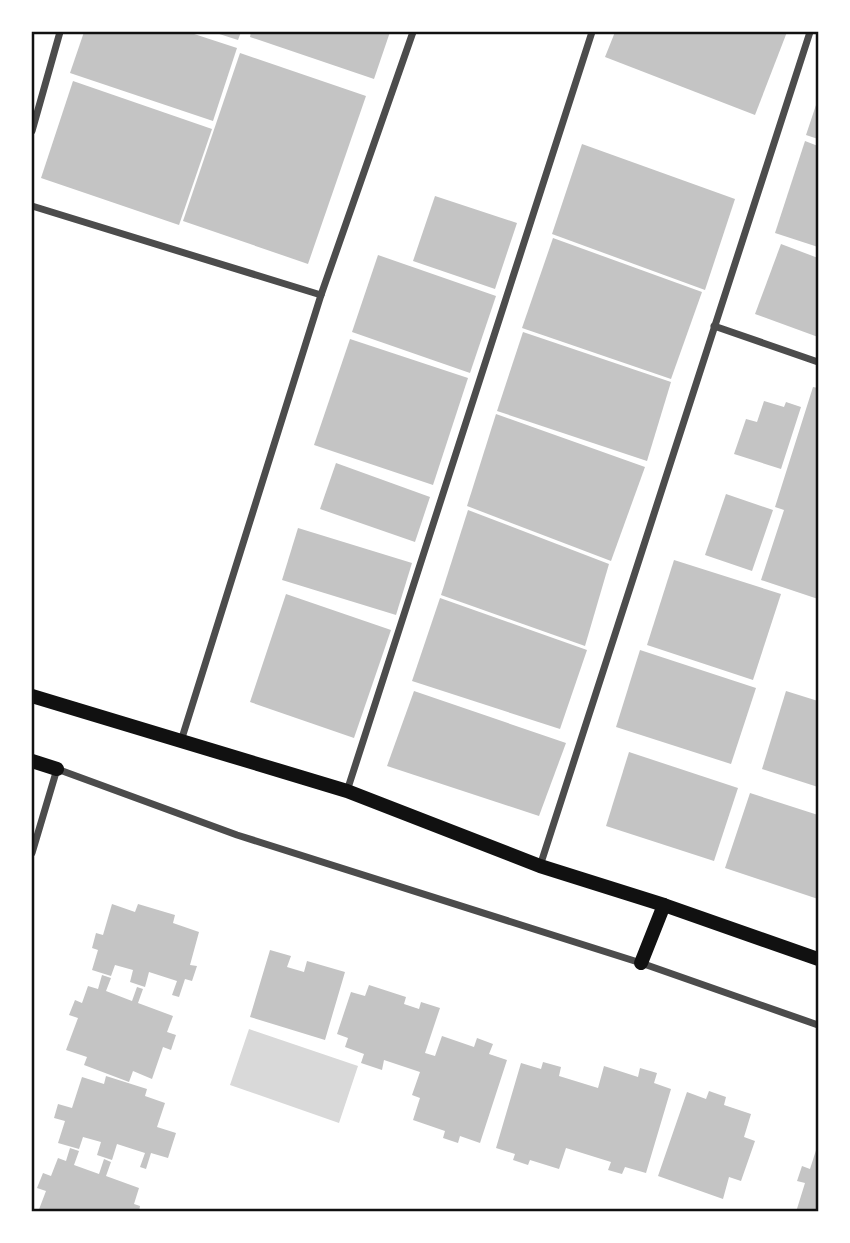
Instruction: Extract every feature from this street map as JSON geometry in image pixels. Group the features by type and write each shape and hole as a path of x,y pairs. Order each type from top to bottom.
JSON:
{"main road":[{"path":"32,696 347,790 540,866 664,905 818,959"},
{"path":"32,761 57,769"},
{"path":"640,963 664,905"}],"street":[{"path":"32,131 60,32"},
{"path":"181,741 321,296 413,32"},
{"path":"347,790 592,32"},
{"path":"540,866 810,32"},
{"path":"32,206 321,296"},
{"path":"714,326 818,362"},
{"path":"32,853 57,769 237,835 640,963 818,1025"}],"shaded area":[{"path":"249,1029 358,1066 339,1123 230,1085"}],"building":[{"path":"84,32 188,32 237,48 213,121 70,73"},
{"path":"213,32 241,32 238,40"},
{"path":"251,32 390,32 374,79 250,37"},
{"path":"615,32 787,32 755,115 605,57"},
{"path":"240,53 366,96 308,264 183,221"},
{"path":"73,81 212,129 179,225 41,178"},
{"path":"818,99 818,139 806,135"},
{"path":"805,141 818,146 818,247 775,233"},
{"path":"582,144 735,199 705,290 552,234"},
{"path":"435,196 517,223 495,289 413,261"},
{"path":"553,238 702,292 671,379 522,328"},
{"path":"781,244 818,258 818,337 755,314"},
{"path":"378,255 496,296 470,373 352,332"},
{"path":"523,332 671,382 647,461 497,411"},
{"path":"350,339 468,378 433,485 314,445"},
{"path":"813,387 818,388 818,599 761,580 784,510 775,507"},
{"path":"764,401 784,407 786,402 801,407 781,469 734,454 746,419 757,422"},
{"path":"496,414 645,467 611,561 467,506"},
{"path":"336,463 430,497 415,542 320,509"},
{"path":"726,494 773,510 752,571 705,555"},
{"path":"468,510 609,564 585,646 441,595"},
{"path":"298,528 412,563 396,615 282,580"},
{"path":"674,560 781,594 753,680 647,645"},
{"path":"286,594 391,630 354,738 250,702"},
{"path":"440,598 587,650 560,729 412,681"},
{"path":"640,650 756,688 731,764 616,727"},
{"path":"414,691 566,743 539,816 387,766"},
{"path":"786,691 818,701 818,787 762,769"},
{"path":"629,752 738,788 714,861 606,826"},
{"path":"750,793 818,815 818,899 725,868"},
{"path":"112,904 135,912 138,904 175,915 173,923 199,932 190,965 197,966 192,981 185,979 179,997 172,995 177,981 149,972 145,987 130,982 133,970 115,965 111,976 92,970 98,950 92,948 96,933 103,935"},
{"path":"270,950 291,956 287,967 304,972 307,961 345,972 325,1040 250,1017"},
{"path":"102,975 111,978 106,991 132,1001 137,987 143,989 138,1003 173,1016 167,1032 176,1035 171,1050 163,1047 152,1079 133,1071 129,1082 84,1065 87,1057 66,1050 78,1018 69,1015 75,1000 82,1003 88,986 98,989"},
{"path":"369,985 406,997 404,1004 419,1009 421,1002 440,1008 425,1053 435,1056 442,1036 474,1047 477,1038 493,1044 489,1054 507,1060 480,1143 460,1136 458,1143 443,1138 445,1131 413,1120 420,1098 412,1095 420,1072 384,1060 382,1070 361,1063 364,1054 345,1047 348,1038 337,1034 351,992 365,996"},
{"path":"543,1062 561,1067 559,1076 598,1088 604,1066 638,1077 640,1068 657,1073 654,1083 671,1089 646,1173 625,1167 622,1174 608,1170 611,1162 566,1148 559,1169 530,1160 528,1165 513,1160 515,1154 496,1148 521,1063 541,1069"},
{"path":"106,1076 147,1089 145,1096 165,1103 157,1127 176,1133 168,1158 151,1153 146,1169 140,1167 145,1153 117,1144 112,1160 97,1155 101,1142 83,1137 79,1149 58,1143 65,1121 54,1118 58,1104 72,1108 82,1077 104,1084"},
{"path":"709,1091 726,1097 724,1105 751,1114 744,1137 755,1141 741,1181 729,1177 723,1199 658,1176 687,1092 706,1099"},
{"path":"818,1144 818,1212 796,1212 805,1183 797,1181 802,1166 810,1169"},
{"path":"70,1148 79,1151 74,1165 99,1174 104,1159 111,1162 106,1176 139,1188 134,1204 140,1206 139,1212 38,1212 46,1191 37,1188 43,1173 51,1176 58,1158 66,1161"}]}
